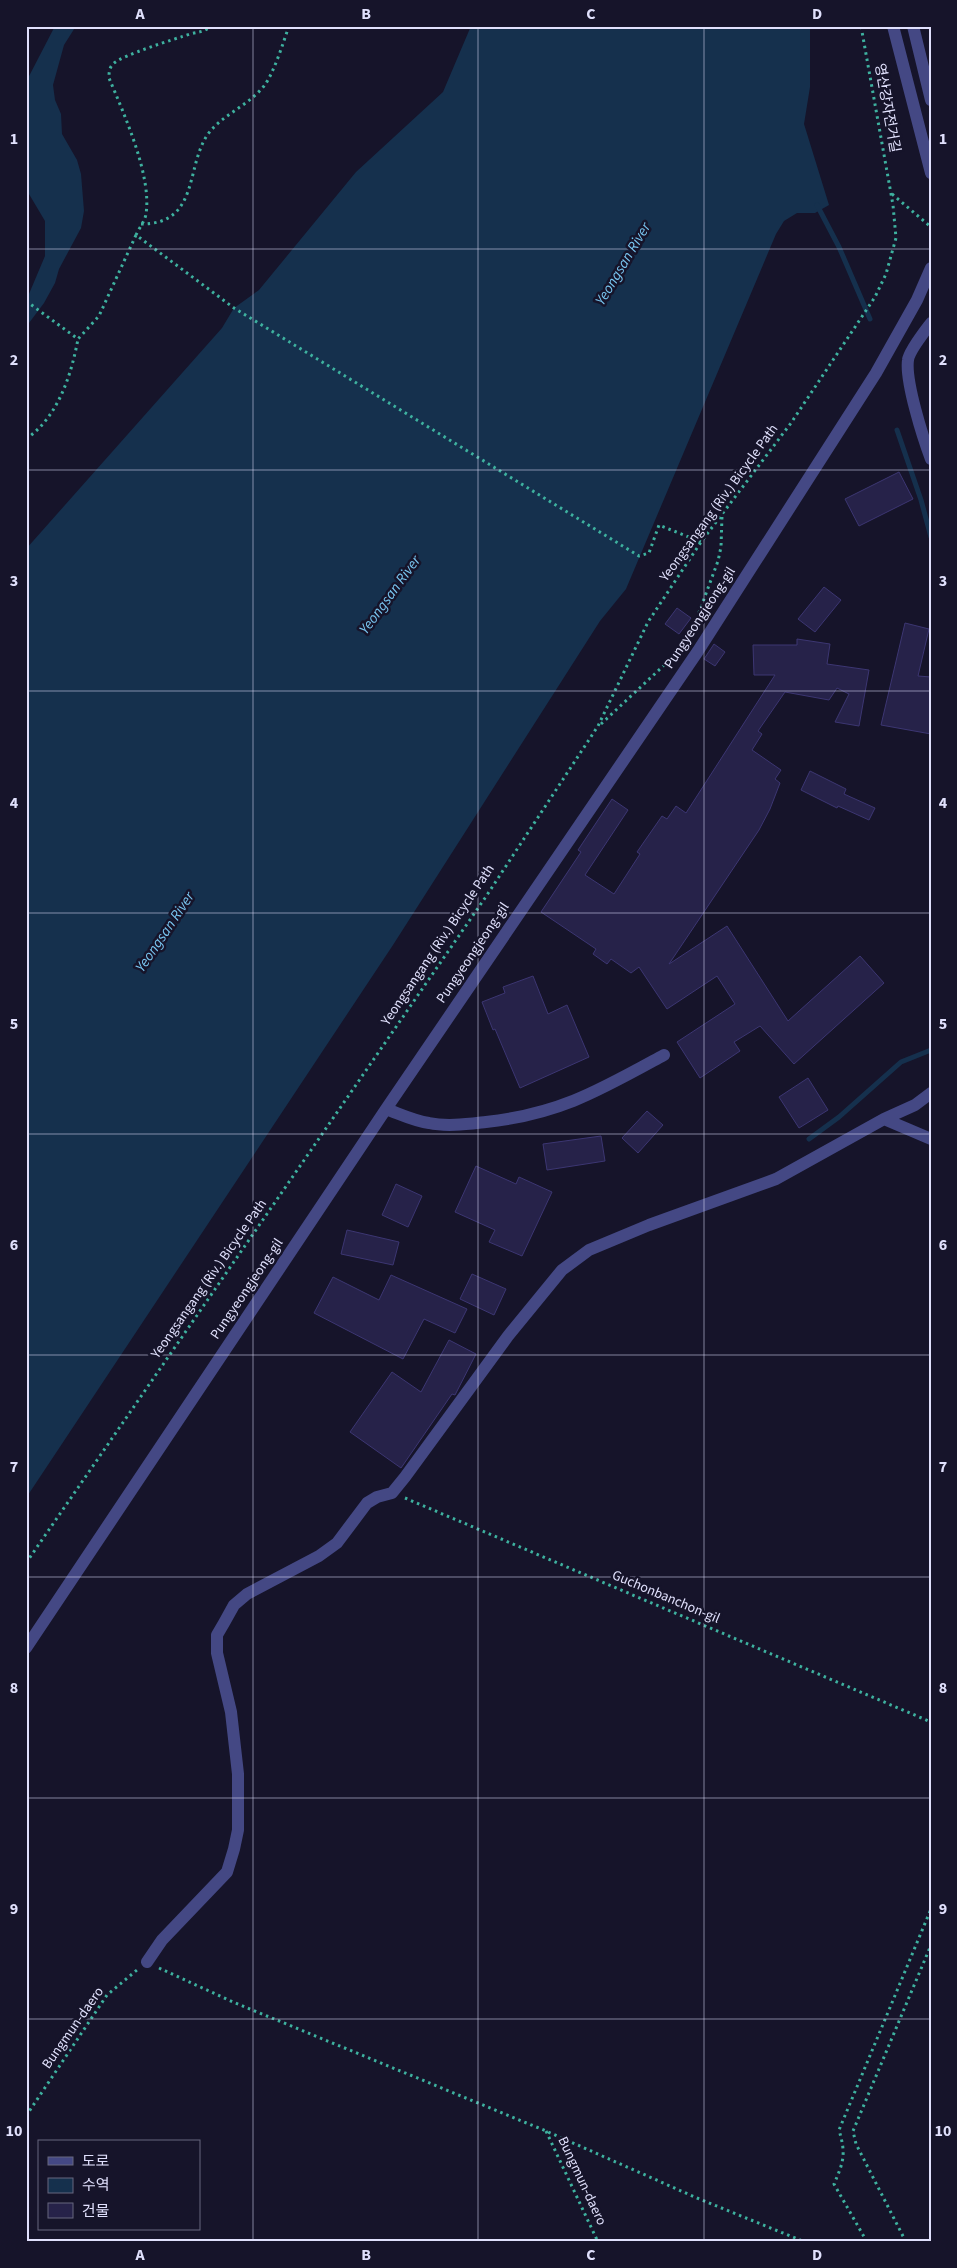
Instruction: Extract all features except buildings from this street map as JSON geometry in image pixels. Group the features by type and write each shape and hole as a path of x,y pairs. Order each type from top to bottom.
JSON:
{"street":[{"path":"893,26 931,173"},
{"path":"913,26 927,69 931,100"},
{"name":"Pungyeongjeong-gil","path":"26,1648 386,1109 698,651 876,373 917,300 931,268"},
{"path":"931,323 908,359 911,388 931,459"},
{"path":"386,1109 429,1124 474,1123 519,1118 550,1110 589,1096 664,1055"},
{"path":"147,1962 162,1940 226,1872 234,1850 238,1830 238,1774 231,1712 217,1653 218,1635 234,1606 246,1594 319,1556 337,1543 368,1503 377,1497 392,1493 406,1478 508,1336 562,1270 589,1250 649,1225 776,1179 884,1120 915,1106 931,1093"},
{"path":"884,1120 931,1139"}],"path":[{"path":"26,439 48,418 62,393 66,385 78,339 99,316 146,216 147,192 144,170 109,78 110,68 114,62 207,30 211,26"},
{"path":"142,224 158,224 170,217 187,198 207,136 217,124 264,86 289,26"},
{"name":"영산강자전거길","path":"853,332 875,297 886,274 896,238 891,194 861,26"},
{"path":"891,194 931,227"},
{"path":"136,235 234,308 639,556 649,553 659,525 701,542"},
{"path":"26,301 78,339"},
{"name":"Yeongsangang (Riv.) Bicycle Path","path":"26,1563 479,905 598,726 648,622 701,542 791,423 853,332"},
{"path":"598,726 675,655 689,634 718,561 721,547 722,515"},
{"name":"Guchonbanchon-gil","path":"392,1493 931,1722"},
{"path":"867,2242 834,2184 844,2162 839,2130 931,1909"},
{"path":"906,2242 856,2144 853,2131 931,1946"},
{"path":"147,1962 233,2002 546,2130 697,2198 806,2242"},
{"name":"Bungmun-daero","path":"26,2116 107,1995 147,1962"},
{"name":"Bungmun-daero","path":"546,2130 598,2242"}],"water":[{"path":"55,26 76,26 64,45 53,85 55,100 61,114 62,134 77,160 81,174 84,211 81,228 59,269 55,283 44,303 26,327 26,301 45,256 45,221 26,189 26,82"},
{"name":"Yeongsan River","path":"471,26 810,26 810,87 804,124 829,205 815,213 797,213 784,221 776,234 626,589 600,621 393,945 26,1498 26,549 222,328 234,308 259,290 356,172 443,92"}],"waterway":[{"path":"817,205 839,247 870,319"},
{"path":"897,430 921,500 931,537"},
{"path":"809,1139 839,1117 901,1062 931,1050"}]}
